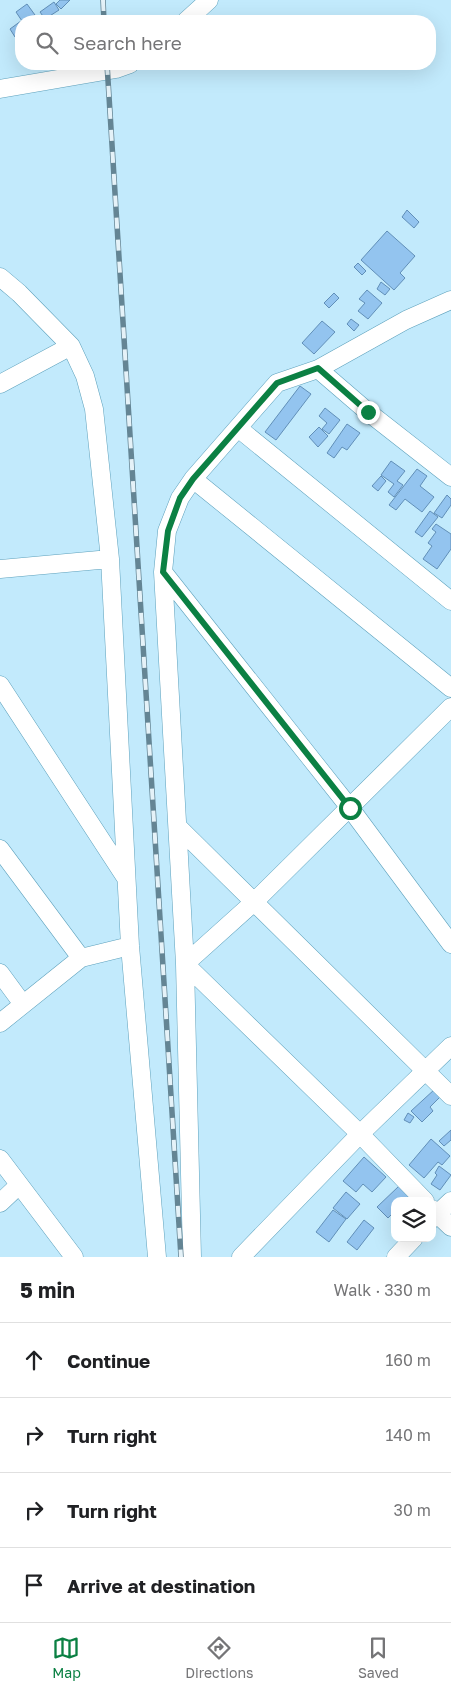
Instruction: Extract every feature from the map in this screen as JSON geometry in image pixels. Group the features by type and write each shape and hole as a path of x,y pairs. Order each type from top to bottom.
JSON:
{"street":[{"path":"193,15 209,0"},
{"path":"0,90 116,70"},
{"path":"0,278 18,293 71,346 85,376 94,409 110,559 130,946 157,1257"},
{"path":"192,1257 185,964 163,572 168,531 180,498 193,479 277,383 318,368 406,320 451,300"},
{"path":"0,384 71,346"},
{"path":"318,368 368,412 451,477"},
{"path":"238,428 451,601"},
{"path":"193,479 451,688"},
{"path":"0,569 110,559"},
{"path":"163,572 350,808 451,944"},
{"path":"0,685 127,879"},
{"path":"185,964 254,902 451,707"},
{"path":"178,827 451,1096"},
{"path":"0,848 81,958"},
{"path":"0,1023 22,1003 81,958 130,946"},
{"path":"185,964 360,1134 421,1197"},
{"path":"0,973 22,1003"},
{"path":"248,1255 360,1134 451,1046"},
{"path":"0,1159 74,1257"},
{"path":"0,1203 19,1185"},
{"path":"436,1212 451,1201"},
{"path":"436,1216 451,1227"},
{"path":"396,1257 410,1242"}],"building":[{"path":"60,0 70,0 61,9 56,4"},
{"path":"54,2 59,10 51,15 42,15 40,12"},
{"path":"27,4 35,15 18,15 16,12"},
{"path":"15,25 15,37 10,29"},
{"path":"407,210 419,222 414,228 402,217"},
{"path":"387,231 415,256 400,273 405,278 394,290 361,260"},
{"path":"358,263 366,271 362,275 354,267"},
{"path":"381,282 390,289 385,295 377,289"},
{"path":"367,290 382,303 368,319 358,311 365,303 359,299"},
{"path":"334,293 339,298 329,308 324,303"},
{"path":"351,319 359,325 354,331 347,324"},
{"path":"322,321 335,332 314,354 302,343"},
{"path":"300,386 311,394 276,440 265,432"},
{"path":"325,408 340,420 329,434 322,429 327,423 319,416"},
{"path":"347,424 360,433 347,450 342,447 334,458 327,453"},
{"path":"319,427 328,436 318,447 309,437"},
{"path":"391,461 405,471 397,481 403,485 394,497 388,492 394,484 381,475"},
{"path":"417,469 427,476 420,486 434,497 422,512 405,499 396,510 389,505"},
{"path":"381,476 386,481 378,491 372,486"},
{"path":"447,495 451,499 451,505 442,518 434,513"},
{"path":"430,511 438,517 422,537 415,532"},
{"path":"436,524 451,534 451,549 437,569 423,559 432,546 428,543 436,532 432,529"},
{"path":"435,1089 441,1096 430,1107 433,1111 422,1122 411,1111"},
{"path":"408,1113 414,1117 410,1123 404,1120"},
{"path":"451,1130 451,1140 444,1146 439,1141"},
{"path":"431,1139 450,1156 442,1165 438,1162 424,1178 409,1165"},
{"path":"364,1157 386,1177 372,1192 363,1184 356,1192 343,1181"},
{"path":"439,1166 451,1175 440,1190 431,1184 437,1175 435,1173"},
{"path":"399,1186 409,1197 391,1197 391,1215 388,1218 377,1207"},
{"path":"346,1192 360,1204 347,1219 333,1208"},
{"path":"333,1210 346,1219 329,1242 316,1232"},
{"path":"364,1220 374,1228 357,1250 347,1242"}],"railway":[{"path":"103,0 104,15"},
{"path":"107,70 181,1257"}],"route":[{"path":"350,808 163,572 168,531 180,498 193,479 277,383 318,368 368,412"}]}
